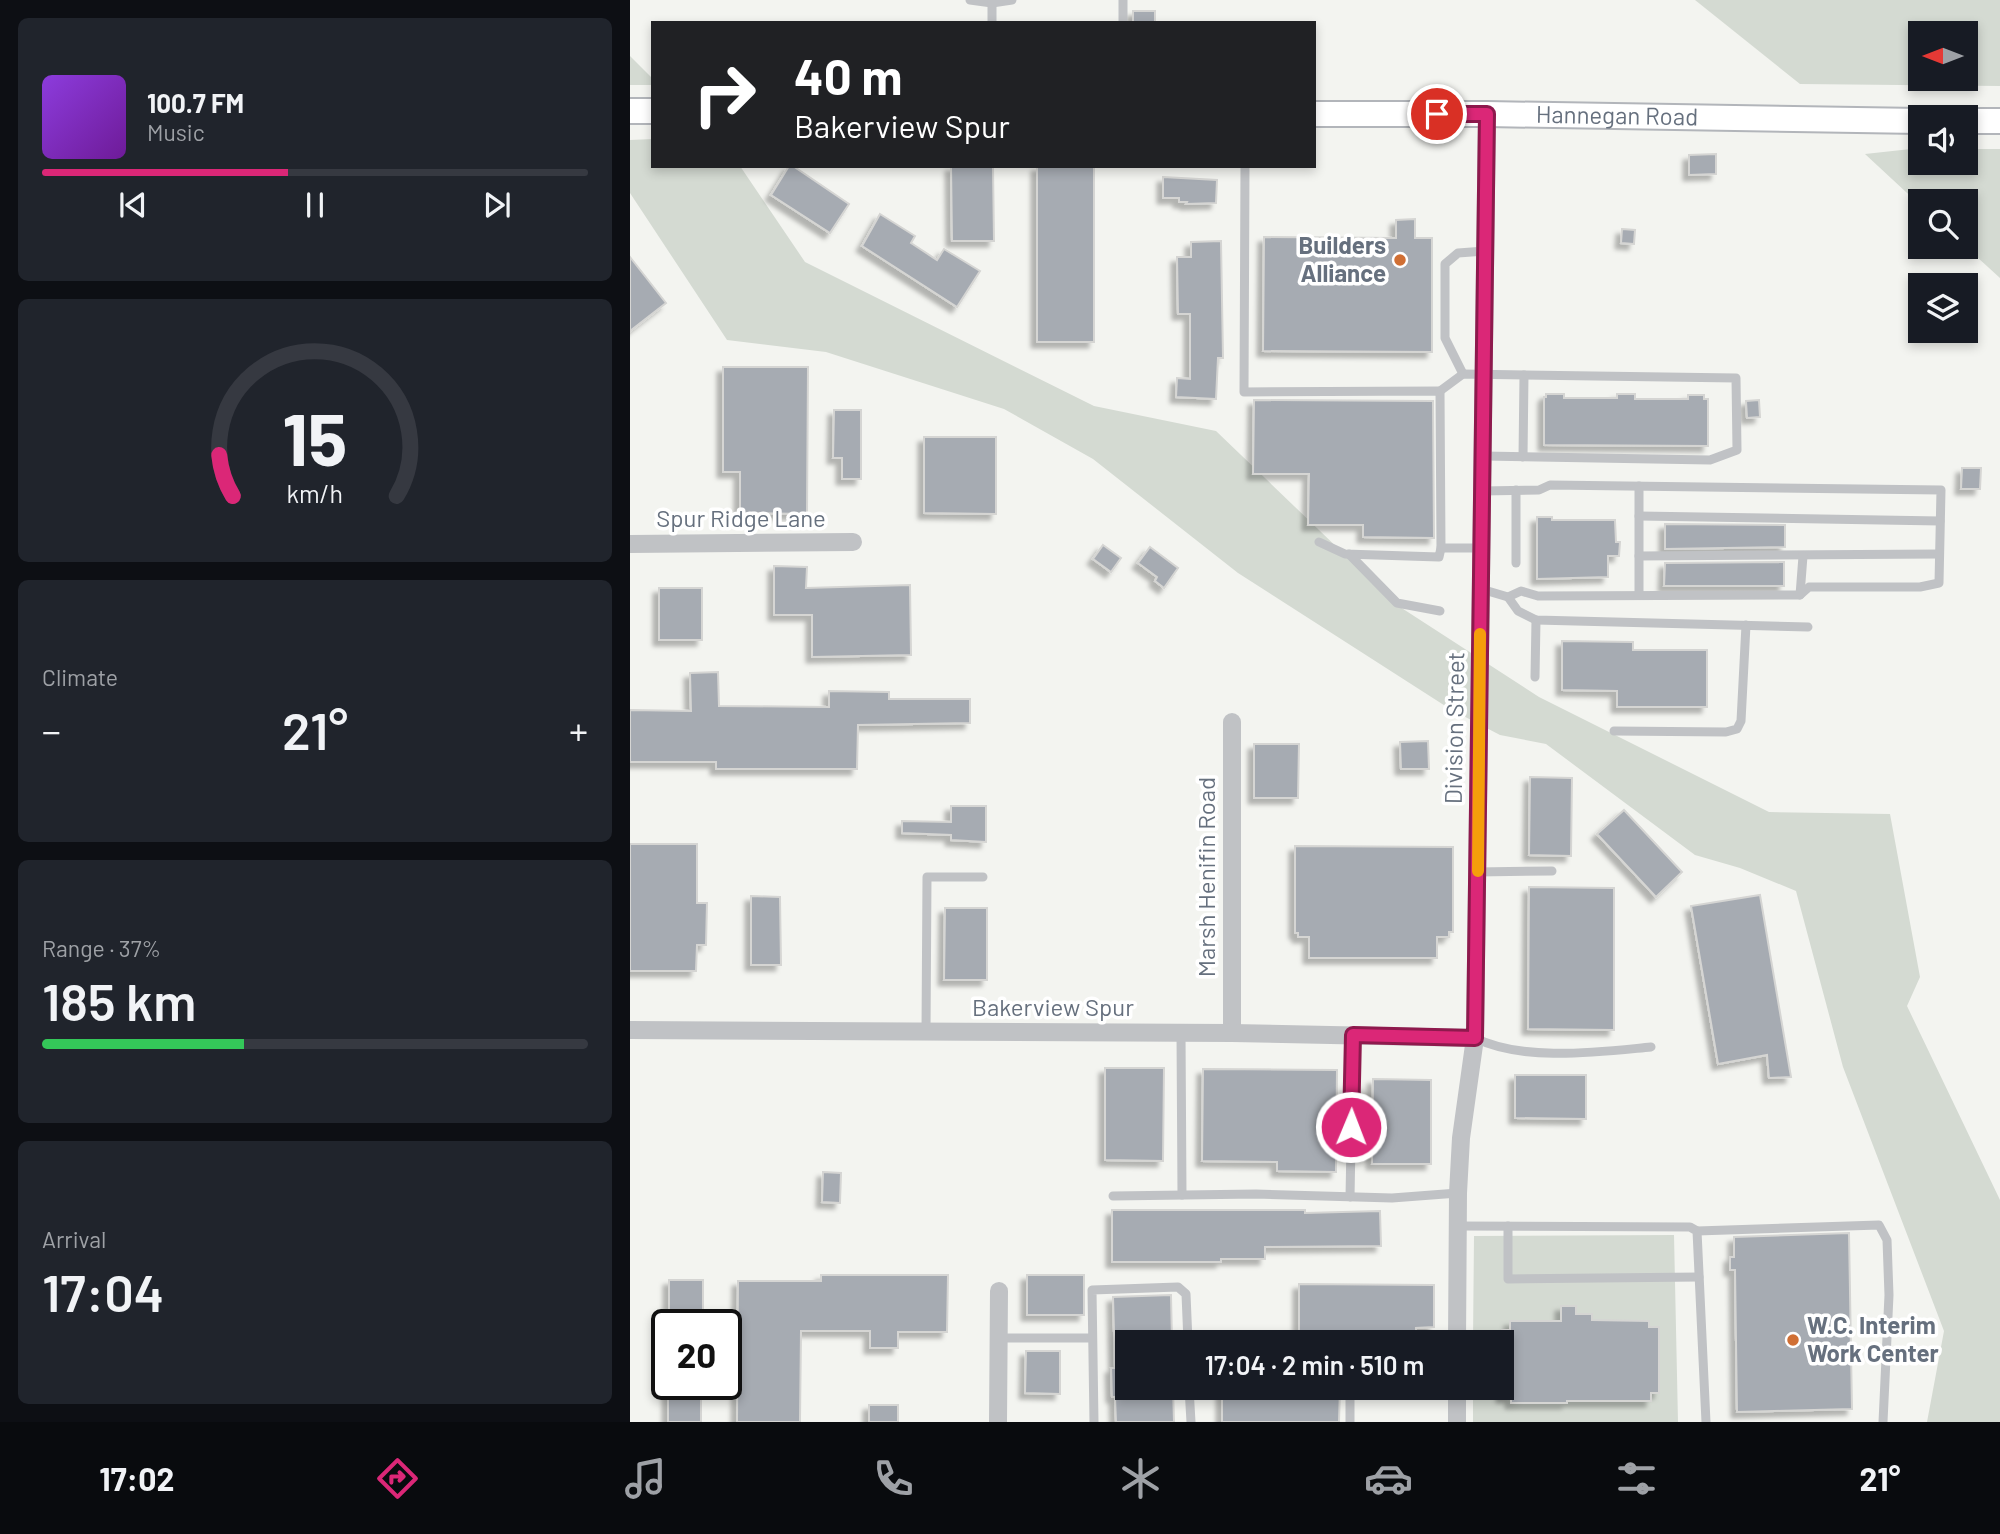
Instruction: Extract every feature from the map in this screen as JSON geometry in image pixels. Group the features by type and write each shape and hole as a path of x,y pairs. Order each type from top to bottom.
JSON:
{"main road":[{"path":"630,111 651,111"},
{"name":"Hannegan Road","path":"1316,114 1908,121"},
{"path":"1978,121 2000,121"}],"street":[{"name":"Division Street","path":"1457,1330 1457,1226 1461,1138 1475,1038 1487,114"},
{"name":"Spur Ridge Lane","path":"630,544 853,542"},
{"name":"Marsh Henifin Road","path":"1232,722 1232,1033"},
{"name":"Bakerview Spur","path":"630,1030 1232,1033 1475,1038"},
{"path":"998,1422 999,1291"},
{"path":"1457,1400 1457,1422"}],"lane":[{"path":"970,0 992,3 1013,0"},
{"path":"1123,0 1123,21"},
{"path":"992,3 992,21"},
{"path":"1245,168 1244,392 1440,391 1463,374 1736,378 1737,450 1710,460 1483,456"},
{"path":"1463,374 1445,338 1445,264 1458,253 1485,251"},
{"path":"1522,457 1524,375"},
{"path":"1319,542 1349,554 1439,557 1440,391"},
{"path":"1482,491 1539,490 1550,485 1941,490 1939,583 1920,587 1809,587 1800,595 1538,596 1521,591 1508,597"},
{"path":"1639,486 1639,595"},
{"path":"1516,490 1516,563"},
{"path":"1639,516 1940,521"},
{"path":"1441,548 1481,548"},
{"path":"1349,554 1397,603 1440,611"},
{"path":"1639,556 1940,554"},
{"path":"1800,595 1803,556"},
{"path":"1481,589 1508,597 1518,611 1536,620 1808,627"},
{"path":"1535,677 1536,620"},
{"path":"1614,731 1726,733 1737,729 1741,721 1746,625"},
{"path":"1478,872 1552,871"},
{"path":"926,1031 927,877 983,877"},
{"path":"1181,1033 1182,1195"},
{"path":"1350,1196 1353,1035"},
{"path":"1475,1038 1489,1045 1542,1052 1597,1052 1651,1047"},
{"path":"1113,1196 1392,1198 1458,1193"},
{"path":"1457,1226 1690,1227 1697,1231 1879,1225 1886,1240 1889,1295 1883,1422"},
{"path":"1508,1226 1508,1279 1699,1277"},
{"path":"1697,1231 1706,1422"},
{"path":"1094,1422 1092,1290 1178,1287 1186,1294 1188,1330"},
{"path":"999,1338 1092,1338"},
{"path":"1190,1400 1191,1422"},
{"path":"1350,1400 1350,1422"}],"shaded area":[{"path":"1695,0 2000,0 2000,86 1978,86 1978,21 1908,21 1908,85 1800,84"},
{"path":"630,56 651,77 651,85 630,85"},
{"path":"651,139 651,168 741,168 805,262 1094,406 1216,431 1397,605 1539,697 1769,812 1890,814 1920,977 1907,1006 2000,1200 2000,1422 1927,1422 1944,1331 1843,1067 1796,891 1740,868 1695,855 1546,744 1500,735 1450,709 1238,573 1093,459 1004,409 826,352 727,340 630,193 630,140"},
{"path":"1908,149 1908,175 1978,175 1978,149 2000,149 2000,278 1978,258 1978,189 1908,189 1908,194 1865,154"},
{"path":"1674,1235 1678,1422 1473,1422 1473,1400 1514,1400 1514,1330 1473,1330 1474,1236"}],"building":[{"path":"1133,11 1155,11 1155,21 1133,21"},
{"path":"1716,154 1716,174 1689,175 1689,155"},
{"path":"788,168 796,168 849,204 830,233 771,195"},
{"path":"951,168 993,168 994,241 952,241"},
{"path":"1037,168 1094,168 1094,342 1037,342"},
{"path":"1163,177 1217,180 1216,203 1186,204 1187,202 1179,202 1179,198 1163,198"},
{"path":"880,214 915,236 911,243 937,260 944,249 980,271 957,307 862,246"},
{"path":"1415,219 1415,238 1432,238 1432,352 1263,351 1264,237 1396,238 1396,220"},
{"path":"1622,229 1635,230 1634,244 1621,243"},
{"path":"1221,241 1223,358 1218,358 1216,399 1176,397 1177,378 1190,379 1190,314 1178,314 1177,257 1191,257 1191,242"},
{"path":"630,257 666,303 630,331"},
{"path":"723,367 808,367 807,514 740,513 740,472 723,472"},
{"path":"1546,394 1564,394 1564,398 1617,398 1617,394 1635,394 1635,399 1688,399 1688,395 1704,395 1704,399 1708,399 1708,446 1544,445"},
{"path":"1254,400 1433,401 1434,538 1363,537 1363,525 1308,525 1309,474 1253,474"},
{"path":"1759,400 1760,417 1747,418 1746,401"},
{"path":"834,410 861,410 861,479 842,479 842,458 833,458"},
{"path":"924,437 996,437 996,514 924,513"},
{"path":"1962,468 1981,468 1980,489 1961,489"},
{"path":"1537,517 1552,517 1552,520 1615,520 1616,542 1620,542 1619,556 1608,556 1608,577 1537,579"},
{"path":"1665,524 1785,525 1785,547 1665,549"},
{"path":"1103,545 1121,558 1111,572 1093,559"},
{"path":"1150,547 1178,568 1164,588 1155,581 1157,577 1138,563"},
{"path":"1784,562 1784,586 1664,586 1665,563"},
{"path":"774,566 807,567 806,588 910,585 911,655 812,657 812,615 774,615"},
{"path":"659,588 702,588 702,640 659,640"},
{"path":"1562,641 1633,642 1633,650 1707,650 1707,707 1617,707 1617,691 1562,690"},
{"path":"718,672 719,706 829,707 829,691 889,692 889,699 970,699 970,723 858,725 857,769 716,769 716,762 630,762 630,710 691,711 690,673"},
{"path":"1428,741 1429,769 1401,769 1400,742"},
{"path":"1254,744 1299,744 1298,798 1254,798"},
{"path":"1530,777 1572,778 1571,856 1529,855"},
{"path":"951,806 986,806 986,842 951,840 951,835 902,833 902,821 951,822"},
{"path":"1624,810 1682,872 1656,897 1597,834"},
{"path":"630,844 697,844 697,903 707,903 706,945 697,945 696,971 630,971"},
{"path":"1295,846 1453,847 1453,932 1449,932 1449,937 1437,937 1437,958 1309,958 1309,937 1298,937 1298,933 1295,933"},
{"path":"1529,887 1614,888 1614,1030 1528,1029"},
{"path":"1760,895 1791,1077 1769,1078 1767,1055 1718,1064 1691,906"},
{"path":"751,896 780,897 781,965 751,965"},
{"path":"945,908 987,908 987,980 944,980"},
{"path":"1105,1068 1164,1068 1163,1161 1105,1160"},
{"path":"1203,1069 1337,1070 1336,1172 1277,1171 1277,1162 1202,1161"},
{"path":"1515,1075 1586,1075 1586,1119 1515,1118"},
{"path":"1373,1079 1431,1080 1431,1164 1372,1164"},
{"path":"823,1172 841,1173 840,1203 822,1202"},
{"path":"1112,1210 1305,1210 1305,1213 1380,1211 1381,1246 1265,1247 1265,1259 1221,1259 1221,1262 1112,1262"},
{"name":"W.C. Interim Work Center","path":"1849,1233 1852,1409 1737,1412 1735,1270 1730,1270 1730,1257 1734,1257 1734,1237"},
{"path":"821,1275 948,1275 947,1332 898,1332 898,1348 870,1348 870,1331 801,1331 800,1422 737,1422 737,1400 742,1400 742,1309 738,1309 738,1281 821,1281"},
{"path":"1027,1275 1084,1275 1084,1315 1027,1315"},
{"path":"669,1280 703,1280 703,1309 669,1309"},
{"path":"1299,1284 1434,1285 1434,1327 1416,1330 1299,1330"},
{"path":"1171,1295 1172,1330 1115,1330 1115,1368 1113,1297"},
{"path":"1561,1306 1576,1306 1576,1314 1592,1314 1592,1320 1649,1321 1649,1327 1659,1327 1659,1393 1651,1393 1651,1401 1511,1403 1511,1400 1514,1400 1514,1330 1510,1330 1510,1321 1561,1321"},
{"path":"1026,1351 1060,1351 1060,1394 1025,1393"},
{"path":"1111,1368 1115,1368 1115,1397 1112,1397"},
{"path":"668,1400 701,1400 701,1422 668,1422"},
{"path":"1115,1400 1173,1400 1174,1422 1116,1422"},
{"path":"1222,1400 1340,1400 1339,1422 1222,1422"},
{"path":"869,1405 898,1405 898,1422 869,1422"}],"slow traffic":[{"path":"1478,871 1480,634"}],"place":[{"name":"Builders Alliance","path":"1400,260"},
{"name":"W.C. Interim Work Center","path":"1793,1340"}],"route":[{"path":"1351,1127 1353,1035 1475,1038 1487,114 1437,114"}]}
